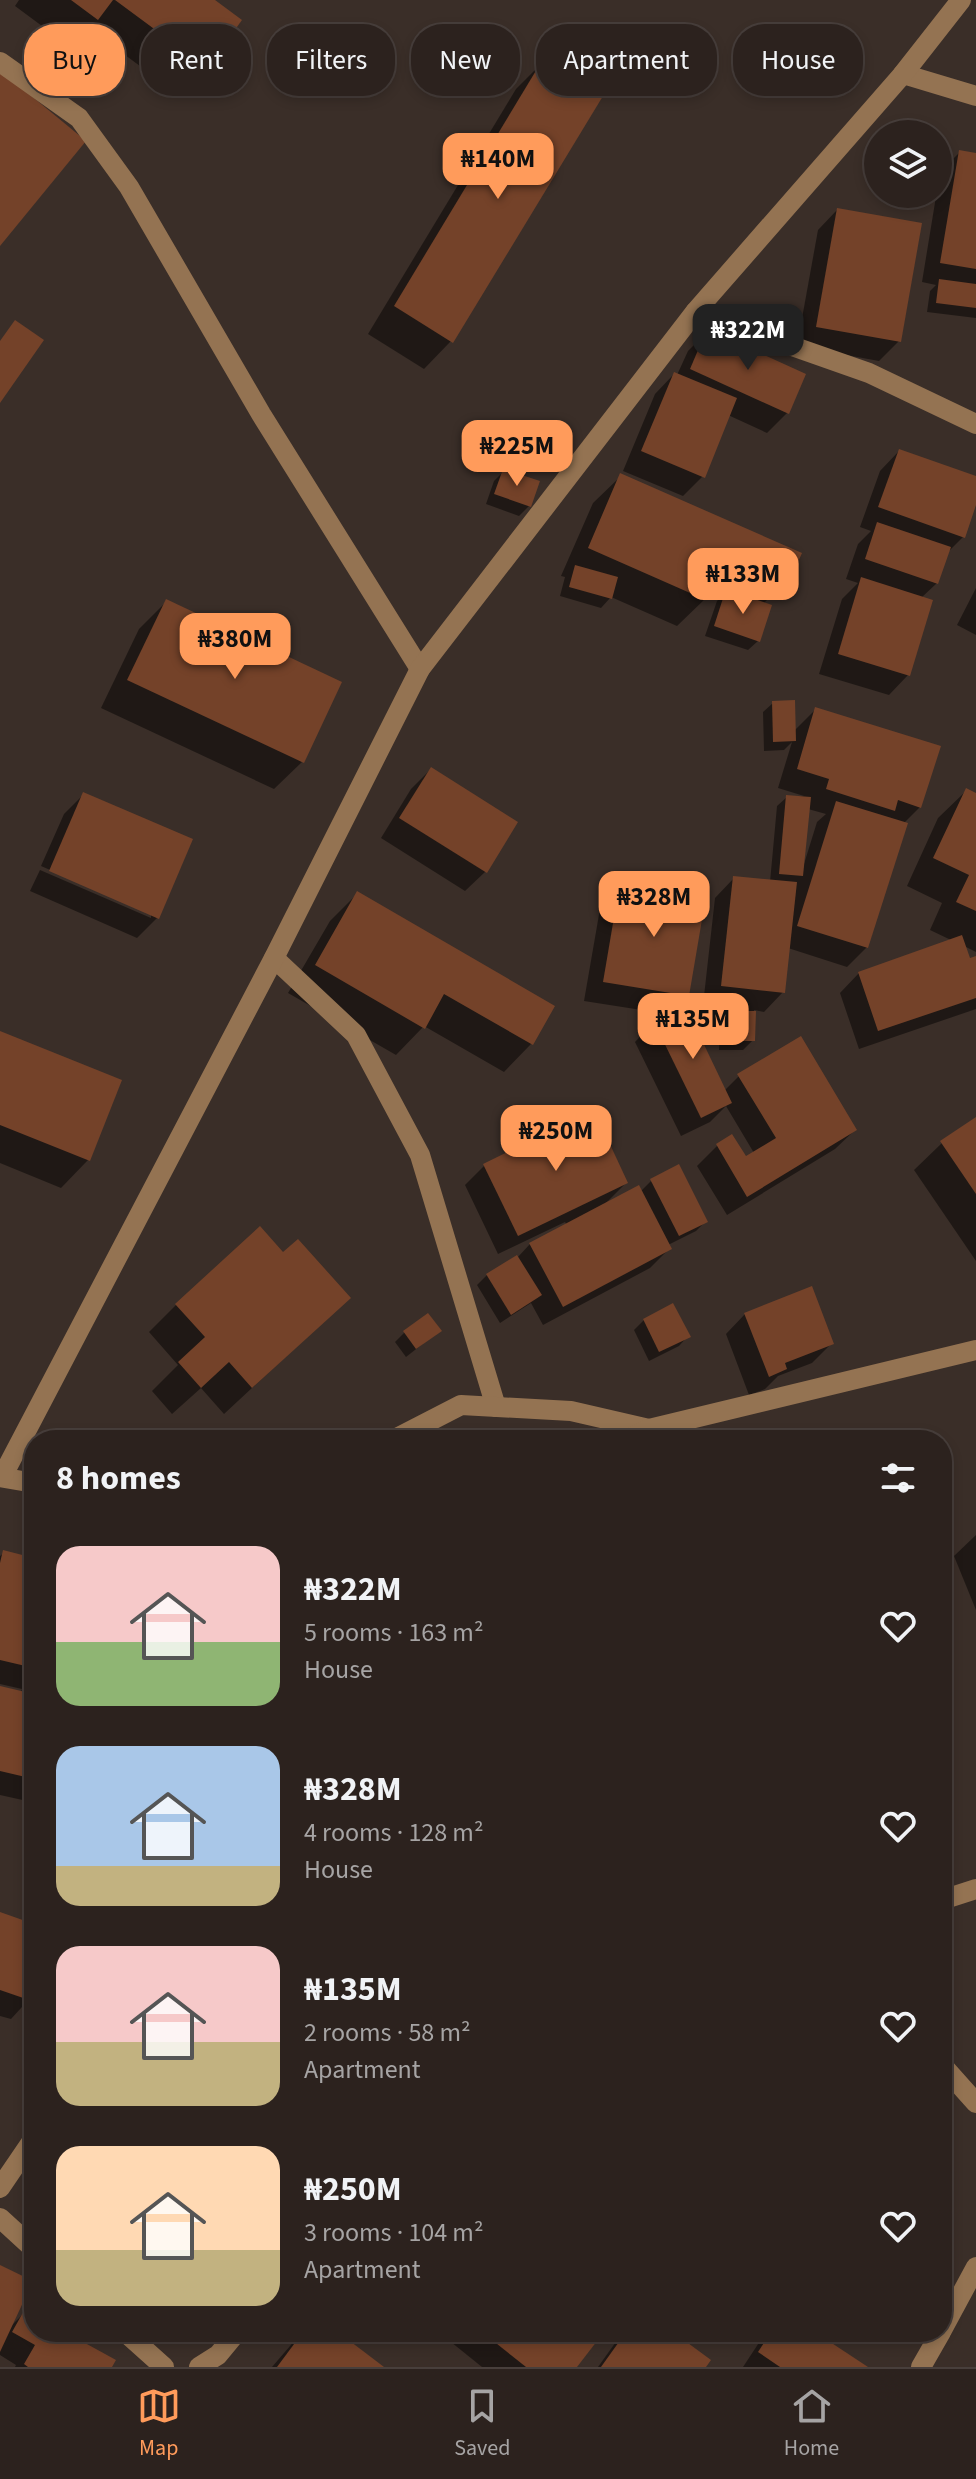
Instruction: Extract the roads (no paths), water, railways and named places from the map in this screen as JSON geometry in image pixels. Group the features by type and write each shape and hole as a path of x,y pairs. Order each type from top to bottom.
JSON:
{"street":[{"path":"26,1430 274,958 420,669 695,312 903,74 961,0"},
{"path":"0,62 79,118 129,187 261,414 420,669"},
{"path":"903,74 976,96"},
{"path":"695,312 869,373 976,424"},
{"path":"274,958 356,1035 420,1155 496,1407"},
{"path":"412,1430 461,1405 571,1411 649,1429 976,1350"},
{"path":"24,1433 1,1477 24,1481"},
{"path":"952,1897 976,1889"},
{"path":"952,2076 976,2103"},
{"path":"0,2188 24,2153"},
{"path":"0,2218 24,2240"},
{"path":"952,2311 976,2267"},
{"path":"136,2342 164,2367"},
{"path":"199,2367 218,2355 229,2342"},
{"path":"921,2367 935,2342"}]}
